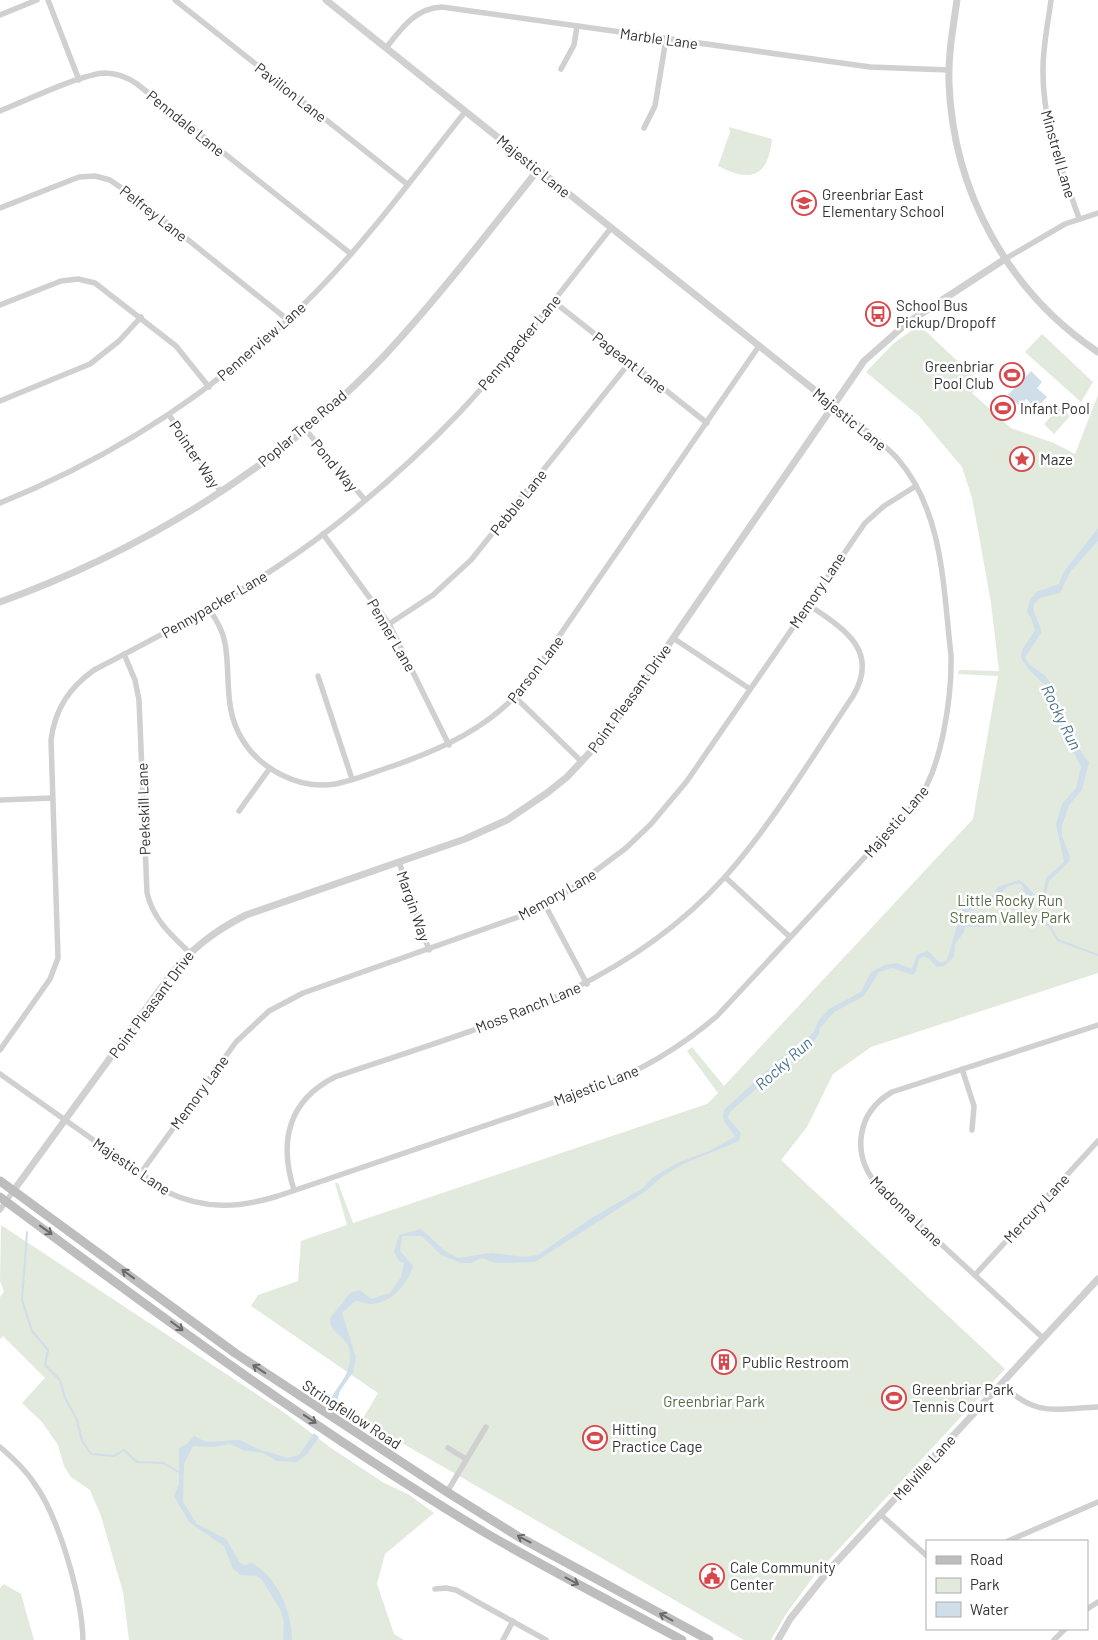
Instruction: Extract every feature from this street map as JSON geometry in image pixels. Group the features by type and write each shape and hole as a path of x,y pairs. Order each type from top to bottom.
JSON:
{"main road":[{"name":"Stringfellow Road","path":"0,1180 235,1353 446,1492 519,1537 709,1640"},
{"name":"Stringfellow Road","path":"3,1199 234,1369 421,1492 545,1566 682,1640"}],"street":[{"path":"0,15 37,0"},
{"path":"48,0 79,80"},
{"name":"Pavilion Lane","path":"175,0 407,184"},
{"name":"Majestic Lane","path":"0,1074 140,1174 176,1196 213,1206 247,1205 294,1190 587,1091 643,1068 678,1047 716,1016 917,801 928,785 934,769 950,689 952,655 936,533 929,512 916,486 892,453 326,0"},
{"path":"957,0 949,70 952,116 962,167 981,216 1020,280 1050,314 1098,352"},
{"name":"Minstrell Lane","path":"1051,0 1043,52 1044,99 1051,138 1079,218"},
{"name":"Marble Lane","path":"386,48 409,20 422,12 436,7 870,67 949,70"},
{"path":"561,69 574,45 577,26"},
{"path":"644,128 656,106 666,39"},
{"name":"Penndale Lane","path":"0,111 79,80 106,73 130,79 351,254"},
{"name":"Pennerview Lane","path":"0,503 66,474 169,415 245,358 288,320 351,254 466,112"},
{"name":"Poplar Tree Road","path":"0,602 127,548 221,492 305,429 360,380 407,331 538,170"},
{"name":"Pelfrey Lane","path":"0,208 79,177 95,176 110,180 137,199 288,320"},
{"name":"Point Pleasant Drive","path":"0,1210 3,1199 14,1190 168,976 189,952 212,933 246,915 465,839 507,820 548,793 582,762 607,733 864,360 892,334 1005,258 1045,234 1079,218 1098,213"},
{"name":"Pennypacker Lane","path":"0,1050 50,979 58,958 51,740 53,726 62,703 82,679 124,654 209,609 270,571 323,534 415,457 458,413 553,301 611,228"},
{"path":"0,305 61,281 78,279 103,287 176,346 209,386"},
{"name":"Pageant Lane","path":"553,301 707,423"},
{"path":"0,401 90,364 119,342 141,317"},
{"name":"Parson Lane","path":"209,609 221,630 225,642 228,699 235,725 246,746 270,768 288,778 310,784 334,784 449,745 487,722 515,697 545,660 759,346"},
{"name":"Pebble Lane","path":"389,624 433,595 470,560 630,362"},
{"name":"Pointer Way","path":"169,415 221,492"},
{"name":"Pond Way","path":"305,429 365,500"},
{"name":"Memory Lane","path":"140,1174 236,1042 263,1015 303,993 504,924 545,904 599,870 651,824 687,781 807,604 865,523 884,506 916,486"},
{"name":"Penner Lane","path":"323,534 389,624 449,745"},
{"name":"Moss Ranch Lane","path":"294,1190 286,1164 287,1139 300,1107 320,1086 335,1077 530,1010 587,984 624,962 659,937 724,878 766,825 860,683 861,656 854,640 842,628 807,604"},
{"path":"673,638 750,689"},
{"name":"Peekskill Lane","path":"124,654 139,700 147,894 151,907 161,924 189,952"},
{"path":"318,676 352,779"},
{"path":"515,697 582,762"},
{"path":"239,811 270,768"},
{"path":"0,800 52,798"},
{"name":"Margin Way","path":"400,862 429,950"},
{"path":"724,878 790,938"},
{"path":"545,904 587,984"},
{"name":"Madonna Lane","path":"1043,1338 878,1186 865,1168 860,1152 861,1135 870,1111 892,1092 1098,1025"},
{"path":"962,1069 974,1106 972,1130"},
{"name":"Mercury Lane","path":"975,1275 1098,1141"},
{"name":"Melville Lane","path":"778,1640 790,1619 814,1588 1098,1279"},
{"path":"1001,1384 1017,1398 1034,1407 1098,1407"},
{"path":"446,1492 486,1427"},
{"path":"0,1447 16,1461 36,1484 53,1519 75,1585 83,1640"},
{"path":"448,1448 466,1459"},
{"path":"1010,1540 1098,1502"},
{"path":"880,1514 926,1555"},
{"path":"435,1589 446,1588 456,1590 546,1640"},
{"path":"503,1640 514,1622"},
{"path":"1054,1640 1064,1630"}],"green space":[{"path":"729,127 772,139 767,162 762,169 749,175 740,174 718,166 730,132"},
{"path":"919,325 981,383 972,393 1011,428 1054,443 1075,454 1098,395 1098,973 871,1047 833,1074 807,1127 781,1160 1005,1369 814,1576 786,1614 771,1640 744,1640 362,1420 378,1393 251,1306 258,1295 298,1281 301,1241 347,1225 335,1183 338,1183 353,1223 707,1104 718,1093 687,1051 692,1047 724,1086 973,819 998,676 958,674 959,670 999,671 991,603 972,498 962,467 919,416 866,372 894,343"},
{"path":"1042,334 1093,382 1081,402 1025,352"},
{"path":"1060,407 1070,416 1054,434 1044,424"},
{"path":"1,1225 282,1411 331,1448 384,1483 408,1494 434,1513 385,1554 377,1584 394,1634 404,1640 129,1640 123,1592 101,1516 90,1490 71,1477 64,1466 58,1445 42,1422 22,1403 45,1378 3,1336 0,1339 0,1297 4,1292 0,1281"},
{"path":"4,1584 21,1594 34,1640 0,1640 0,1588"}],"water":[{"path":"1031,371 1042,382 1037,388 1047,397 1036,408 1026,399 1020,406 1008,395"},
{"name":"Rocky Run","path":"1098,528 1098,541 1070,572 1060,593 1040,598 1034,604 1033,608 1041,633 1025,657 1049,681 1071,734 1089,762 1082,790 1069,805 1062,825 1062,836 1070,857 1069,862 1049,881 1045,898 1033,900 1020,887 1024,889 1021,884 1009,886 993,903 968,912 964,932 955,944 954,957 944,966 937,967 929,958 922,957 919,959 913,975 892,968 879,972 864,996 834,1012 820,1028 819,1034 809,1047 791,1058 730,1112 728,1118 741,1133 739,1141 683,1164 663,1176 646,1191 535,1262 495,1263 482,1258 471,1263 461,1263 441,1255 422,1236 402,1236 400,1251 413,1266 407,1280 391,1297 371,1304 355,1301 342,1313 356,1357 353,1372 340,1391 337,1401 331,1398 348,1371 350,1352 348,1345 332,1327 330,1323 331,1317 350,1293 360,1290 371,1299 390,1293 401,1277 404,1263 399,1261 394,1252 399,1235 421,1229 445,1251 458,1258 491,1253 524,1257 538,1255 590,1219 643,1188 652,1178 675,1164 709,1151 735,1137 724,1120 723,1113 725,1109 780,1059 813,1033 819,1020 829,1009 861,992 871,972 885,965 897,963 912,969 917,955 928,951 940,963 947,960 962,908 969,895 970,906 980,905 991,898 998,887 1019,880 1035,896 1043,895 1046,878 1064,862 1056,824 1062,804 1076,788 1081,767 1048,700 1045,685 1029,670 1021,658 1022,650 1035,630 1027,612 1030,600 1036,592 1059,584 1063,573"},
{"path":"314,1433 319,1437 307,1454 297,1462 277,1461 263,1453 243,1450 230,1444 214,1447 193,1446 184,1464 183,1502 197,1524 226,1539 240,1563 245,1565 252,1563 261,1569 276,1586 286,1607 291,1630 292,1640 283,1640 284,1623 281,1611 262,1580 257,1576 241,1575 233,1569 224,1546 189,1522 174,1496 179,1484 179,1448 187,1444 194,1436 206,1442 240,1440 256,1448 287,1458 299,1455"}],"waterway":[{"path":"963,926 991,925 1022,915 1049,925 1058,940 1098,955"},
{"path":"27,1232 22,1300 32,1331 48,1350 45,1365 60,1380 65,1398 77,1420 82,1441 91,1454 114,1456 124,1450 137,1462 163,1463 179,1472"}],"place":[{"name":"Greenbriar East Elementary School","path":"804,203"},
{"name":"School Bus Pickup/Dropoff","path":"878,314"},
{"name":"Greenbriar Pool Club","path":"1012,375"},
{"name":"Infant Pool","path":"1003,408"},
{"name":"Maze","path":"1022,459"},
{"name":"Public Restroom","path":"724,1362"},
{"name":"Greenbriar Park Tennis Court","path":"894,1398"},
{"name":"Hitting Practice Cage","path":"595,1438"},
{"name":"Cale Community Center","path":"712,1576"}],"park label":[{"name":"Little Rocky Run Stream Valley Park","path":"1010,908"},
{"name":"Greenbriar Park","path":"714,1401"}]}
